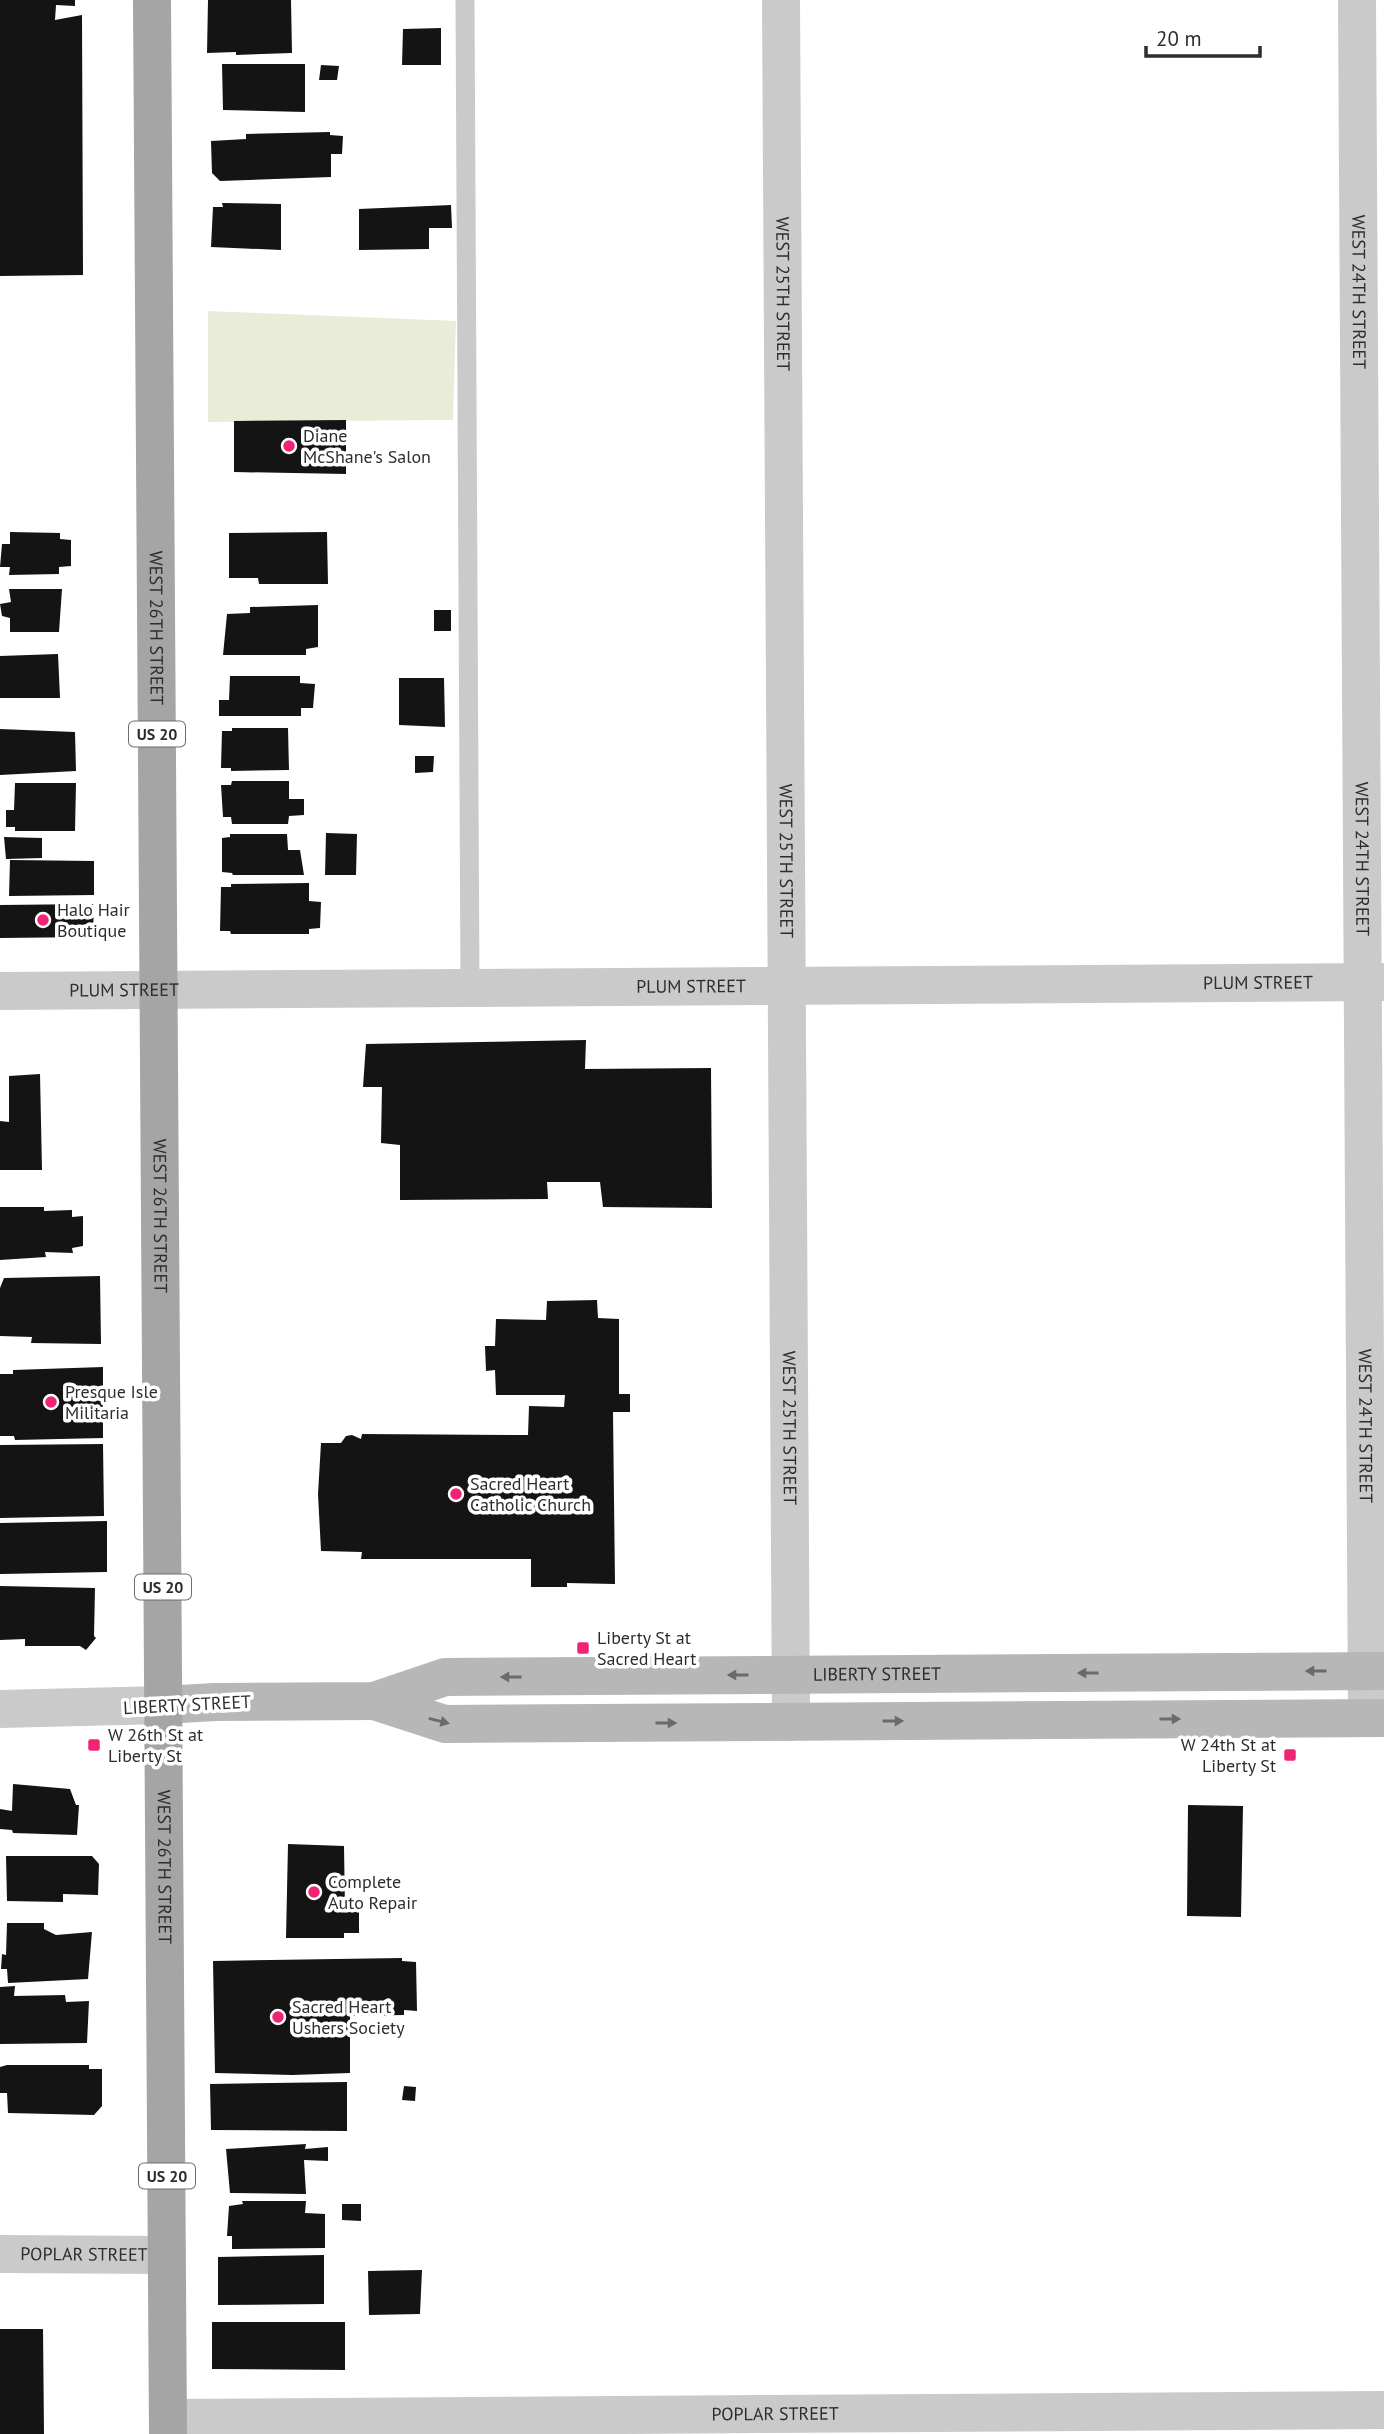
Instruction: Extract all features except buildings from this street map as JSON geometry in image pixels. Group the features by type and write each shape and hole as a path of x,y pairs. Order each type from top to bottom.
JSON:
{"main road":[{"name":"WEST 26TH STREET","path":"152,0 168,2426"},
{"name":"LIBERTY STREET","path":"163,1705 374,1701 445,1677 1375,1671"},
{"name":"LIBERTY STREET","path":"374,1701 445,1724 1375,1718"}],"street":[{"name":"WEST 25TH STREET","path":"781,0 791,1722"},
{"name":"WEST 24TH STREET","path":"1357,0 1373,982 1375,1718"},
{"name":"PLUM STREET","path":"0,990 1373,982"},
{"name":"LIBERTY STREET","path":"0,1709 163,1705"},
{"name":"POPLAR STREET","path":"0,2254 167,2255"},
{"name":"POPLAR STREET","path":"168,2426 1023,2423 1384,2410"}],"lane":[{"path":"465,0 470,988"}],"green space":[{"path":"208,311 456,321 453,420 208,422"}],"place":[{"name":"Diane McShane's Salon","path":"289,446"},
{"name":"Halo Hair Boutique","path":"43,920"},
{"name":"Presque Isle Militaria","path":"51,1402"},
{"name":"Sacred Heart Catholic Church","path":"456,1494"},
{"name":"Liberty St at Sacred Heart","path":"583,1648"},
{"name":"W 26th St at Liberty St","path":"94,1745"},
{"name":"W 24th St at Liberty St","path":"1290,1755"},
{"name":"Complete Auto Repair","path":"314,1892"},
{"name":"Sacred Heart Ushers Society","path":"278,2017"}]}
